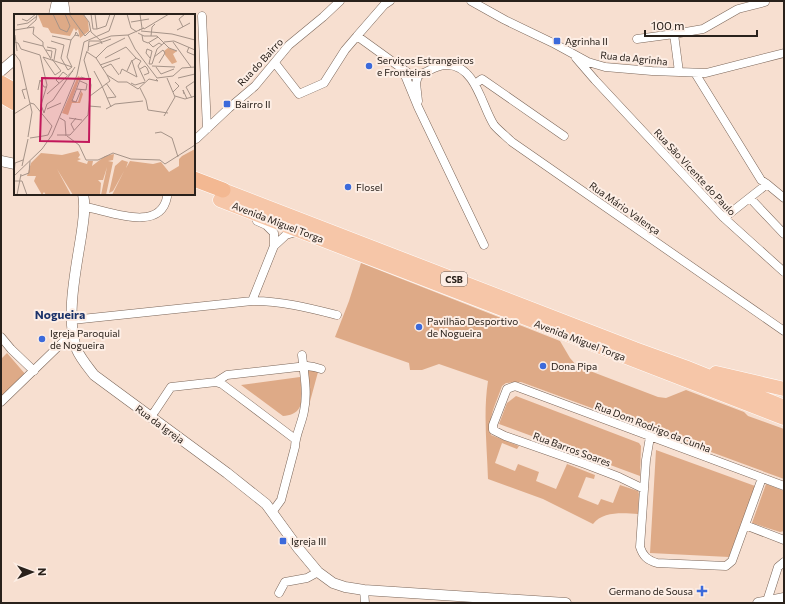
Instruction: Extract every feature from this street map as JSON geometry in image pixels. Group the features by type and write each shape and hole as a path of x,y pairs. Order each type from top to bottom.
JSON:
{"highway":[{"path":"1,83 14,91"},
{"path":"1,94 14,102"},
{"name":"CSB","path":"195,180 223,197"},
{"name":"CSB","path":"195,190 223,197"},
{"name":"Avenida Miguel Torga","path":"223,197 301,231 784,418"},
{"name":"Avenida Miguel Torga","path":"223,197 685,367 784,407"},
{"path":"685,367 736,377 784,389"},
{"path":"754,406 761,416 784,425"}],"street":[{"path":"54,14 57,1"},
{"path":"62,1 65,14"},
{"name":"Rua do Bairro","path":"195,139 255,86 289,45 318,22 340,1"},
{"name":"Rua da Agrinha","path":"471,1 510,23 588,62 604,67 706,73 784,53"},
{"path":"637,39 703,29 738,9 765,1"},
{"path":"275,63 299,94 324,83 345,50 359,37 387,3"},
{"path":"202,16 207,129"},
{"path":"674,34 679,72"},
{"path":"359,37 411,75 418,76 416,83 418,107"},
{"name":"Rua São Vicente do Paulo","path":"572,53 595,80 724,218 784,272"},
{"path":"1,71 14,60"},
{"name":"Rua Mário Valença","path":"418,76 435,66 449,65 462,69 475,84 495,125 512,142 784,331"},
{"path":"595,80 599,65"},
{"path":"401,68 484,245"},
{"path":"695,73 761,180 784,198"},
{"path":"475,84 482,79 564,136"},
{"path":"1,161 14,164"},
{"path":"724,218 767,184"},
{"name":"Rua da Igreja","path":"83,195 85,208 72,320 73,334 77,350 85,364 94,375 251,491 266,504 298,548 318,572 333,583 364,590 454,599 566,603"},
{"path":"85,208 137,218 152,215 162,209 167,197"},
{"path":"223,197 238,213 266,225 274,233 274,246 252,302"},
{"path":"750,198 784,234"},
{"path":"274,246 286,235 301,231"},
{"path":"72,320 271,301 287,303 338,315"},
{"path":"1,402 73,334"},
{"path":"1,337 34,371"},
{"path":"273,512 281,500 295,447 295,439 299,432 304,409 305,390 302,355"},
{"path":"216,382 227,375 314,366 321,369"},
{"path":"150,417 155,412 171,387 216,382 222,384 295,439"},
{"name":"Rua Dom Rodrigo da Cunha","path":"493,430 493,425 504,393 507,389 515,386 784,486"},
{"name":"Rua Barros Soares","path":"493,430 505,436 619,477 644,489"},
{"path":"650,437 646,460 640,547 642,554 648,560 657,563 726,566 732,561 762,478"},
{"path":"745,526 784,540"},
{"path":"784,562 784,572"},
{"path":"763,602 770,590 778,567 784,562"},
{"path":"279,594 285,582 307,578 318,572"},
{"path":"364,590 365,603"},
{"path":"763,602 784,598"}],"shaded area":[{"path":"361,263 560,341 570,358 577,366 658,397 666,398 686,390 744,412 748,416 784,429 784,479 521,382 506,383 502,386 491,416 491,435 519,446 517,449 502,443 495,463 515,471 518,464 539,472 536,481 556,489 567,464 595,475 594,479 586,477 578,497 598,505 601,499 613,503 620,485 638,491 638,514 620,513 608,515 597,520 593,524 543,499 488,479 486,417 488,381 439,364 422,370 410,370 409,363 335,337 349,301"},
{"path":"7,353 26,375 1,398 1,359"},
{"path":"309,369 318,372 308,409 309,392 307,371"},
{"path":"300,377 302,390 301,402 296,412 291,415 283,416 241,385"},
{"path":"516,396 639,443 641,446 640,476 499,424 507,403"},
{"path":"656,450 755,486 729,557 650,553"},
{"path":"766,484 784,491 784,531 780,532 752,523"}],"place":[{"name":"Agrinha II","path":"557,41"},
{"name":"Serviços Estrangeiros e Fronteiras","path":"369,66"},
{"name":"Bairro II","path":"227,104"},
{"name":"Flosel","path":"348,187"},
{"name":"Pavilhão Desportivo de Nogueira","path":"419,327"},
{"name":"Igreja Paroquial de Nogueira","path":"42,339"},
{"name":"Dona Pipa","path":"543,366"},
{"name":"Igreja III","path":"283,541"},
{"name":"Germano de Sousa","path":"702,591"}],"district":[{"name":"Nogueira","path":"60,314"}]}
